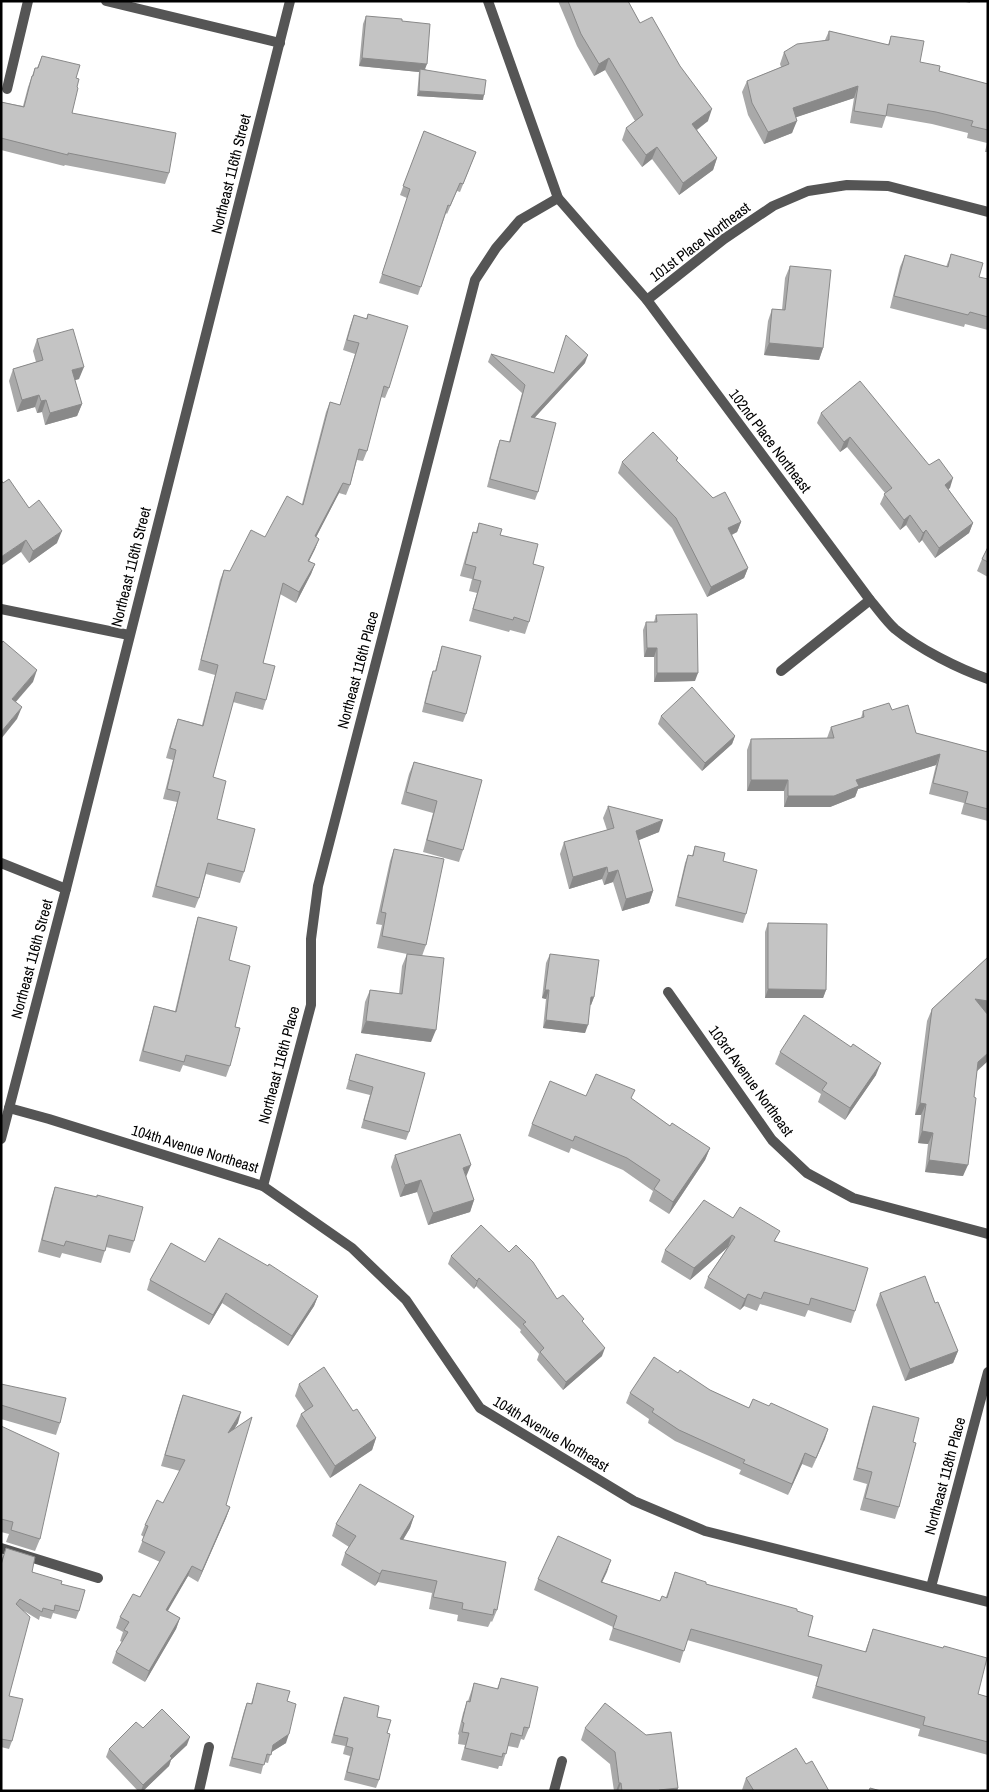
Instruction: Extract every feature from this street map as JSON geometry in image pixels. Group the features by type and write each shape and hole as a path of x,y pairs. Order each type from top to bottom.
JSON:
{"street":[{"path":"7,89 28,1"},
{"path":"106,1 280,43"},
{"name":"Northeast 116th Street","path":"1,1140 290,1"},
{"name":"101st Place Northeast","path":"488,1 558,198 647,300 724,239 772,206 808,191 847,185 888,186 988,212"},
{"name":"Northeast 116th Place","path":"263,1186 311,1005 311,939 318,886 475,280 496,248 520,220 558,198"},
{"name":"102nd Place Northeast","path":"647,300 870,600 895,629 933,654 988,680"},
{"path":"781,671 870,600"},
{"path":"1,609 129,635"},
{"path":"1,863 66,889"},
{"name":"103rd Avenue Northeast","path":"668,992 772,1140 807,1173 853,1198 988,1234"},
{"name":"104th Avenue Northeast","path":"9,1108 263,1186 352,1248 406,1300 480,1408 634,1501 705,1531 988,1602"},
{"name":"Northeast 118th Place","path":"931,1587 988,1372"},
{"path":"1,1548 98,1578"},
{"path":"199,1791 209,1748"},
{"path":"554,1791 562,1761"}],"building":[{"path":"568,1 628,1 640,23 652,17 680,66 712,109 692,124 717,158 683,183 657,147 646,155 626,128 643,115 609,58 599,64 581,34"},
{"path":"366,16 430,24 427,64 362,58"},
{"path":"829,31 889,45 891,36 924,41 920,62 940,66 939,71 988,84 988,130 971,126 973,121 936,112 888,104 886,116 854,111 858,86 793,108 797,121 768,132 752,103 747,81 789,64 784,52 797,44 829,40"},
{"path":"42,56 80,65 76,78 79,79 78,88 72,113 176,133 169,173 68,153 68,155 1,138 1,102 24,107 32,76 35,68 38,68"},
{"path":"420,69 486,80 484,95 419,91"},
{"path":"424,131 476,152 463,184 460,183 450,206 448,205 421,287 382,274 410,189 403,186"},
{"path":"951,254 983,263 979,277 988,279 988,317 970,312 968,315 894,296 905,255 948,267"},
{"path":"790,266 831,270 823,348 769,343 772,309 785,310"},
{"path":"368,314 408,326 389,388 384,386 367,451 359,449 350,485 343,483 315,536 319,539 308,561 315,564 299,592 283,583 263,663 275,666 266,700 236,692 213,777 226,781 217,819 255,829 244,872 208,863 199,898 156,886 180,792 167,789 176,750 170,748 178,719 203,726 218,665 201,660 224,570 230,571 251,530 265,537 287,496 303,505 330,402 340,405 359,343 347,340 354,315 367,319"},
{"path":"73,329 84,367 72,370 82,404 50,413 46,400 41,401 39,395 22,400 13,369 43,360 37,339"},
{"path":"566,335 588,355 531,417 556,423 538,492 490,479 500,440 510,442 525,385 491,354 554,373"},
{"path":"860,381 929,465 939,459 953,478 945,485 973,523 939,548 926,530 923,533 910,515 904,520 884,494 892,488 850,437 844,442 821,413"},
{"path":"653,432 678,458 676,460 713,498 725,492 741,522 728,528 748,568 711,587 676,518 622,462"},
{"path":"9,479 29,508 39,500 62,531 33,551 26,540 1,557 1,480 3,483"},
{"path":"479,523 502,529 500,535 538,544 533,564 544,567 529,622 514,617 513,620 473,609 481,581 473,579 476,567 465,564 473,532 477,533"},
{"path":"988,547 988,562 982,559"},
{"path":"697,614 698,673 657,673 657,648 647,648 646,622 657,622 656,615"},
{"path":"3,641 37,670 12,699 22,707 1,732 1,644"},
{"path":"442,646 481,656 466,714 425,703"},
{"path":"692,687 735,736 705,763 661,716"},
{"path":"889,703 892,710 908,705 916,733 988,752 988,809 965,803 968,792 933,783 940,754 856,780 859,786 834,796 788,796 788,780 751,780 751,739 834,738 831,727 864,717 863,711"},
{"path":"414,762 482,780 463,850 427,840 437,801 406,792"},
{"path":"608,806 663,820 636,831 653,891 626,899 618,870 608,873 607,867 573,877 564,842 614,828"},
{"path":"695,846 725,853 723,861 757,870 746,914 678,897 688,855 693,856"},
{"path":"394,849 444,859 426,945 382,936 386,913 381,912"},
{"path":"198,917 237,927 229,960 250,966 235,1027 240,1028 230,1066 186,1055 184,1062 143,1051 154,1006 176,1012"},
{"path":"768,923 827,924 826,990 768,989"},
{"path":"407,954 444,958 436,1030 366,1021 370,990 402,994"},
{"path":"550,954 599,960 594,997 591,997 588,1025 546,1020 549,990 545,990"},
{"path":"988,957 988,1001 975,999 988,1015 988,1053 978,1062 968,1165 929,1160 933,1133 922,1131 926,1104 920,1103 932,1009"},
{"path":"804,1015 851,1047 853,1044 881,1063 850,1108 822,1090 827,1083 780,1052"},
{"path":"356,1054 425,1073 409,1132 364,1120 373,1087 349,1080"},
{"path":"596,1074 635,1090 631,1098 670,1126 672,1123 710,1148 673,1202 654,1189 660,1180 627,1158 575,1136 573,1141 532,1124 550,1081 586,1096"},
{"path":"460,1134 471,1165 463,1168 474,1200 433,1213 421,1180 405,1185 395,1155"},
{"path":"55,1187 97,1197 97,1195 143,1207 134,1241 109,1235 105,1251 66,1241 64,1246 42,1240"},
{"path":"704,1200 733,1218 740,1207 780,1231 774,1241 868,1268 855,1311 811,1298 809,1305 764,1292 761,1299 748,1294 745,1299 708,1277 735,1237 732,1235 694,1268 665,1250"},
{"path":"481,1225 509,1252 516,1245 533,1262 557,1299 563,1295 584,1319 582,1321 605,1348 566,1382 540,1352 544,1348 523,1324 526,1322 479,1278 477,1281 451,1256"},
{"path":"219,1238 268,1266 269,1264 318,1296 292,1336 226,1293 213,1315 150,1280 171,1243 205,1262"},
{"path":"925,1276 935,1303 938,1302 958,1351 910,1369 880,1293"},
{"path":"654,1357 678,1373 680,1370 710,1390 749,1408 753,1399 769,1406 771,1403 828,1429 816,1458 805,1453 792,1484 743,1463 745,1460 679,1430 652,1412 654,1409 630,1393"},
{"path":"324,1367 353,1411 357,1409 376,1438 335,1466 301,1414 313,1406 299,1384"},
{"path":"1,1384 66,1398 60,1423 1,1405"},
{"path":"183,1395 241,1412 228,1433 252,1417 226,1505 230,1507 202,1571 192,1566 166,1610 180,1618 149,1671 116,1652 128,1632 124,1630 129,1622 120,1617 133,1594 140,1597 165,1552 142,1541 148,1526 145,1525 157,1500 163,1503 185,1460 165,1455"},
{"path":"873,1406 919,1418 913,1442 916,1443 899,1507 865,1498 872,1472 857,1468"},
{"path":"1,1426 59,1453 40,1539 11,1530 13,1522 1,1519"},
{"path":"360,1484 414,1516 400,1539 506,1562 497,1610 494,1609 493,1615 462,1609 463,1603 433,1597 437,1581 382,1570 380,1574 345,1553 356,1536 336,1524"},
{"path":"558,1536 611,1560 601,1582 660,1601 662,1596 667,1598 675,1572 706,1582 706,1584 797,1609 797,1611 813,1616 808,1636 866,1652 873,1629 987,1658 978,1694 988,1697 988,1742 923,1725 925,1717 816,1686 822,1665 691,1629 684,1651 613,1628 617,1616 538,1579"},
{"path":"6,1548 35,1557 32,1572 62,1581 61,1584 85,1590 79,1611 55,1605 54,1611 43,1608 42,1612 20,1599 16,1604 30,1617 9,1696 23,1699 12,1741 1,1739 1,1565"},
{"path":"501,1678 538,1687 529,1728 524,1727 522,1736 511,1733 506,1754 503,1753 502,1757 465,1748 469,1733 462,1732 464,1723 462,1722 467,1701 470,1702 474,1683 498,1689"},
{"path":"257,1683 290,1691 287,1701 296,1704 289,1734 273,1745 271,1755 267,1754 264,1765 232,1758 247,1703 252,1704"},
{"path":"344,1697 379,1706 377,1717 391,1720 387,1733 390,1734 379,1780 347,1772 353,1748 346,1746 348,1738 334,1735"},
{"path":"605,1703 646,1735 671,1732 678,1788 659,1791 622,1791 621,1783 619,1783 615,1752 585,1728"},
{"path":"162,1709 190,1737 170,1756 172,1758 143,1785 109,1749 136,1722 143,1728"},
{"path":"796,1748 806,1764 812,1761 829,1791 754,1791 746,1778"},
{"path":"870,1788 881,1791 869,1791"}]}
